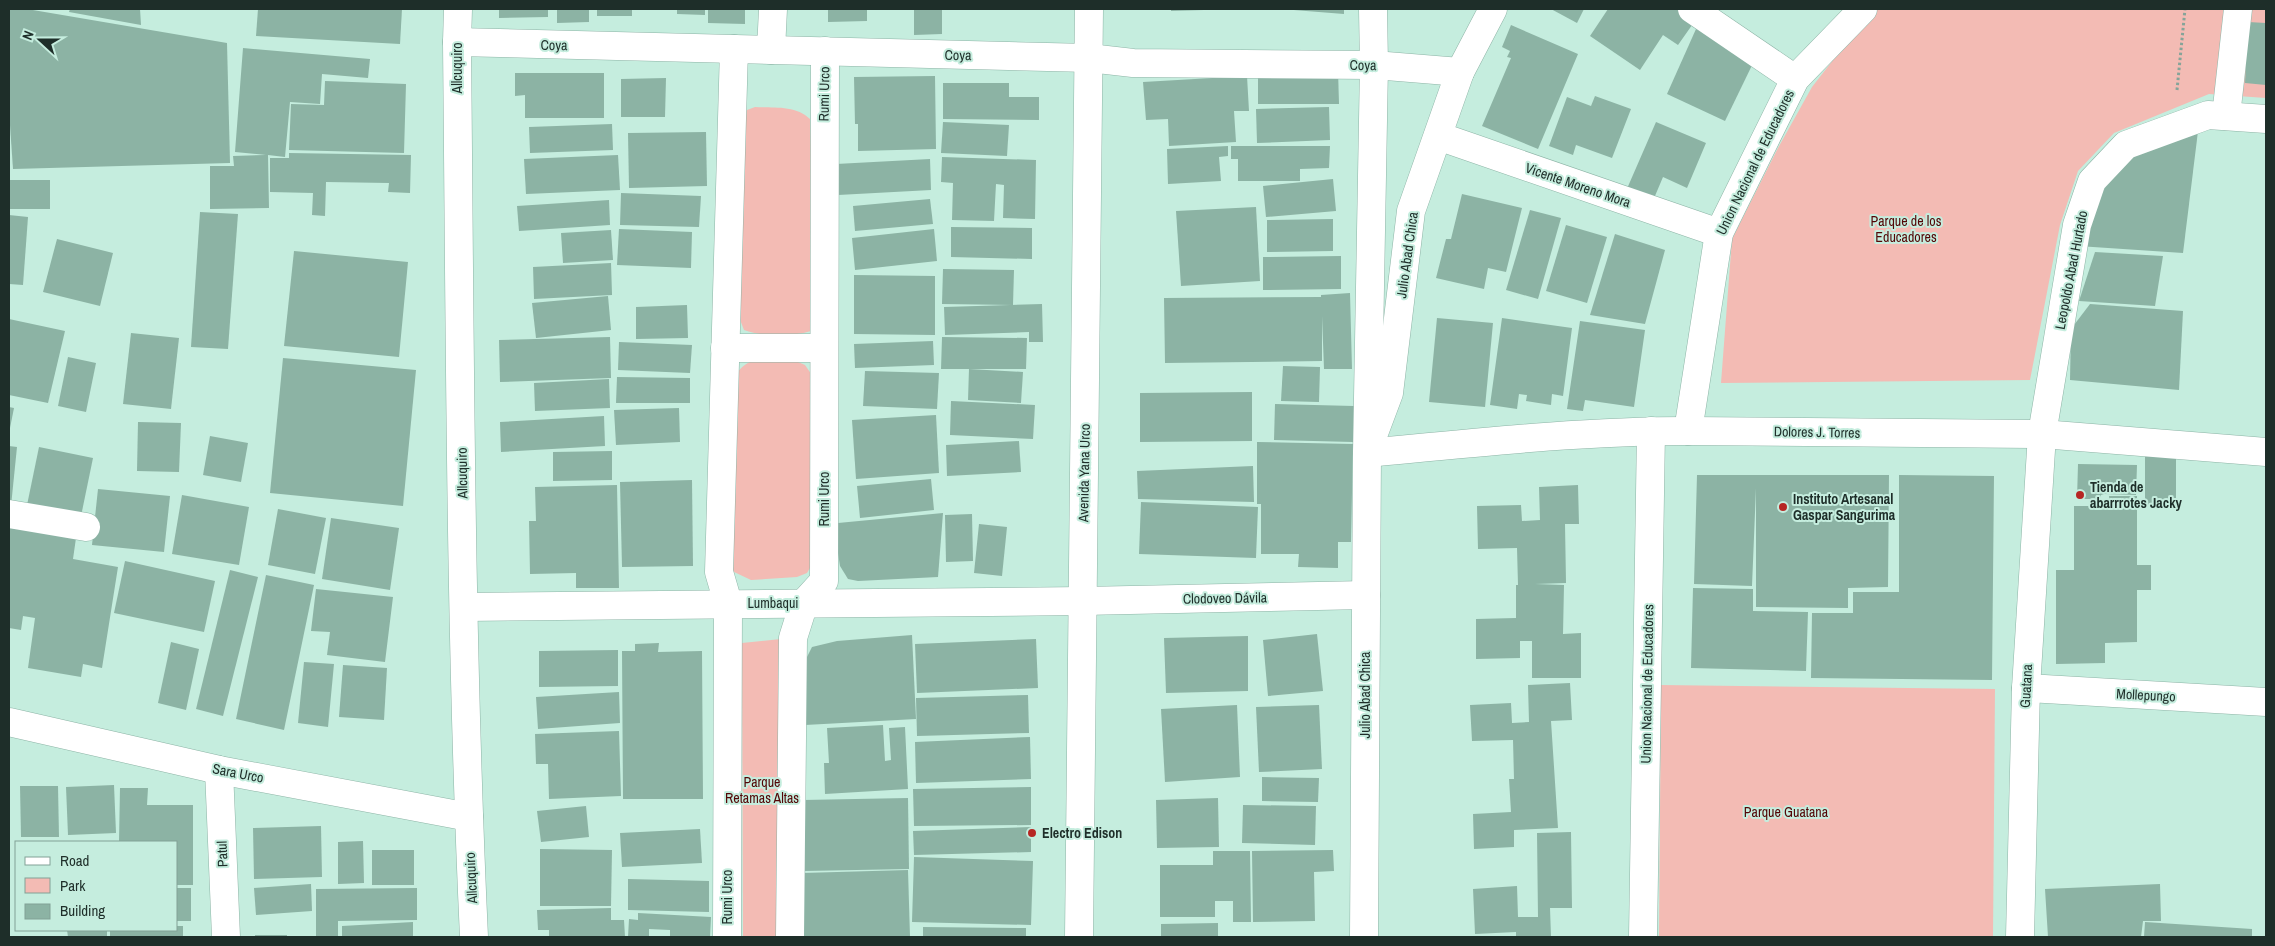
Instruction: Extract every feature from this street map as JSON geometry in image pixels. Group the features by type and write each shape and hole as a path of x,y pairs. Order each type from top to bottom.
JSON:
{"street":[{"name":"Allcuquiro","path":"458,9 464,607 474,937"},
{"path":"771,50 773,9"},
{"name":"Avenida Yana Urco","path":"1079,937 1089,9"},
{"name":"Julio Abad Chica","path":"1364,937 1367,453 1374,65 1373,9"},
{"name":"Julio Abad Chica","path":"1367,453 1389,393 1411,211 1460,72 1493,9"},
{"path":"1692,9 1795,79"},
{"name":"Union Nacional de Educadores","path":"1688,431 1719,233 1795,79 1863,9"},
{"path":"2226,116 2238,9"},
{"name":"Coya","path":"457,42 1089,58 1133,63 1374,65 1460,72"},
{"name":"Rumi Urco","path":"727,937 728,603 719,572 734,49"},
{"name":"Rumi Urco","path":"790,937 793,638 804,603 824,580 825,51"},
{"name":"Leopoldo Abad Hurtado","path":"2042,434 2077,225 2092,182 2126,145 2208,115 2266,119"},
{"name":"Vicente Moreno Mora","path":"1438,136 1719,233"},
{"path":"725,348 824,348"},
{"name":"Union Nacional de Educadores","path":"1643,937 1651,431"},
{"name":"Dolores J. Torres","path":"1367,453 1456,444 1651,431 2042,434 2266,452"},
{"name":"Guatana","path":"2020,937 2026,688 2042,434"},
{"path":"9,514 86,527"},
{"name":"Clodoveo Dávila","path":"1083,601 1366,595"},
{"name":"Lumbaqui","path":"464,607 1083,601"},
{"name":"Mollepungo","path":"2026,688 2266,702"},
{"name":"Sara Urco","path":"9,722 219,770 469,817"},
{"name":"Patul","path":"219,770 226,937"}],"path":[{"path":"2173,128 2186,9"}],"green space":[{"name":"Parque de los Educadores","path":"1873,9 2266,9 2266,98 2209,94 2114,133 2078,171 2060,225 2030,380 1721,383 1732,239 1778,148 1812,87"},
{"path":"755,107 791,109 810,119 817,315 811,331 803,333 777,335 760,334 744,330 739,317 739,113"},
{"path":"789,358 805,365 814,378 813,563 807,573 797,577 751,580 732,571 734,378 739,370 751,362 764,359"},
{"name":"Parque Retamas Altas","path":"781,639 780,937 743,937 742,643"},
{"name":"Parque Guatana","path":"1661,685 1995,689 1993,937 1659,937"}],"building":[{"path":"9,9 27,9 227,43 230,163 13,169 9,111"},
{"path":"70,9 140,9 141,25 69,12"},
{"path":"258,9 402,9 400,44 256,36"},
{"path":"499,9 548,9 548,17 499,18"},
{"path":"557,9 589,9 589,22 557,23"},
{"path":"597,9 632,9 632,16 597,16"},
{"path":"677,9 705,9 705,15 677,14"},
{"path":"708,9 745,9 745,24 708,23"},
{"path":"828,9 867,9 867,21 828,22"},
{"path":"914,9 942,9 942,34 914,35"},
{"path":"1171,9 1204,9 1204,10 1171,11"},
{"path":"1281,9 1344,9 1344,14"},
{"path":"1551,9 1584,9 1577,23"},
{"path":"1608,9 1683,9 1697,18 1678,45 1663,35 1640,70 1590,36"},
{"path":"2248,22 2266,23 2266,85 2245,83"},
{"path":"1511,25 1578,54 1538,149 1482,126 1511,58 1507,57 1510,51 1502,47"},
{"path":"1696,29 1756,57 1725,121 1667,94"},
{"path":"243,48 370,59 368,78 322,74 320,104 290,102 285,157 268,155 269,208 210,209 210,166 234,166 233,156 266,155 235,152"},
{"path":"1338,70 1339,104 1258,104 1258,71"},
{"path":"515,73 604,73 604,118 525,118 525,95 515,96"},
{"path":"935,76 936,149 858,151 858,124 855,124 854,77"},
{"path":"1247,76 1249,111 1234,111 1236,142 1169,146 1168,119 1146,120 1143,82"},
{"path":"666,78 665,117 621,117 621,79"},
{"path":"325,81 406,84 404,153 289,150 291,104 324,105"},
{"path":"943,83 1009,83 1009,97 1039,97 1039,120 943,119"},
{"path":"1595,96 1631,109 1612,158 1576,145 1573,155 1549,146 1567,97 1591,106"},
{"path":"1329,107 1330,140 1257,143 1256,109"},
{"path":"943,122 1009,125 1007,156 941,153"},
{"path":"1656,122 1706,143 1687,188 1663,177 1652,203 1626,191"},
{"path":"2199,123 2183,253 2078,246 2096,204 2115,170 2146,144"},
{"path":"612,124 613,150 530,153 529,127"},
{"path":"706,132 707,186 629,188 628,133"},
{"path":"1228,146 1228,156 1219,157 1221,181 1168,184 1167,149"},
{"path":"1231,146 1330,146 1329,168 1300,169 1300,181 1238,181 1238,159 1231,159"},
{"path":"289,153 411,155 410,193 388,192 389,183 326,182 325,216 312,215 313,193 270,192 270,158 289,158"},
{"path":"618,155 620,190 526,194 524,159"},
{"path":"942,157 1036,160 1035,219 1003,218 1004,185 996,184 994,221 952,220 953,183 941,182"},
{"path":"930,159 931,190 838,195 836,164"},
{"path":"1333,179 1336,211 1266,217 1263,186"},
{"path":"9,180 50,180 50,209 9,209"},
{"path":"621,193 701,196 699,227 620,225"},
{"path":"1462,194 1522,208 1506,272 1488,268 1484,289 1436,278 1446,239 1451,239"},
{"path":"930,199 933,224 855,231 853,206"},
{"path":"609,200 610,225 519,231 517,206"},
{"path":"1256,207 1260,281 1181,286 1176,211"},
{"path":"1530,210 1561,218 1538,299 1506,290"},
{"path":"200,212 238,214 228,349 191,347"},
{"path":"9,215 28,217 23,285 9,284"},
{"path":"1333,219 1333,251 1267,252 1267,220"},
{"path":"1566,225 1607,237 1587,303 1546,291"},
{"path":"951,227 1032,228 1032,259 951,257"},
{"path":"619,229 692,232 691,268 617,265"},
{"path":"934,229 937,261 855,270 852,238"},
{"path":"611,230 613,260 563,263 561,233"},
{"path":"1615,234 1665,250 1645,324 1590,315"},
{"path":"57,239 113,253 100,306 43,292"},
{"path":"294,251 408,262 399,357 284,346"},
{"path":"2095,252 2163,256 2155,306 2079,301"},
{"path":"1341,256 1341,289 1263,290 1263,257"},
{"path":"611,263 612,295 534,299 533,267"},
{"path":"943,269 1014,270 1013,305 942,304"},
{"path":"854,275 935,276 935,335 854,334"},
{"path":"1350,293 1352,369 1324,369 1322,316 1322,361 1165,363 1164,298 1321,297 1321,295"},
{"path":"608,296 611,330 536,338 532,303"},
{"path":"1042,304 1043,342 1029,342 1029,332 945,335 944,307"},
{"path":"2090,304 2183,311 2179,390 2070,380 2071,329"},
{"path":"687,305 688,338 636,339 636,307"},
{"path":"1437,318 1493,323 1485,407 1429,402"},
{"path":"1502,318 1572,328 1563,396 1552,394 1551,405 1526,401 1527,395 1519,394 1517,409 1490,405"},
{"path":"9,319 65,331 48,403 9,395"},
{"path":"1580,321 1645,330 1634,407 1585,400 1583,411 1567,409"},
{"path":"131,333 179,338 171,409 123,404"},
{"path":"610,337 611,378 500,382 499,340"},
{"path":"942,337 1027,338 1026,369 941,369"},
{"path":"933,341 934,365 855,368 854,344"},
{"path":"619,342 692,345 690,373 618,370"},
{"path":"68,357 96,363 86,412 58,406"},
{"path":"283,358 416,370 403,506 270,493"},
{"path":"1283,366 1320,367 1319,402 1281,401"},
{"path":"969,369 1023,372 1021,403 968,400"},
{"path":"865,371 939,373 937,409 863,406"},
{"path":"617,377 690,378 690,403 616,403"},
{"path":"609,379 610,408 535,411 534,383"},
{"path":"1252,392 1252,441 1140,442 1140,393"},
{"path":"951,401 1035,405 1033,439 950,435"},
{"path":"1275,404 1354,406 1353,442 1274,440"},
{"path":"9,407 14,408 10,428 9,428"},
{"path":"679,408 680,442 616,445 614,410"},
{"path":"936,415 939,473 856,479 852,420"},
{"path":"604,416 605,446 501,452 500,422"},
{"path":"138,422 181,423 179,472 137,471"},
{"path":"210,436 248,443 241,482 203,475"},
{"path":"1019,441 1021,472 947,476 946,445"},
{"path":"1257,442 1353,444 1351,542 1338,542 1338,568 1298,567 1299,554 1261,554 1261,504 1257,504"},
{"path":"9,446 17,447 11,506 9,506"},
{"path":"39,447 93,458 80,521 26,510"},
{"path":"2176,449 2176,505 2145,505 2145,450"},
{"path":"612,451 612,480 553,481 553,452"},
{"path":"2078,464 2137,465 2136,495 2104,494 2101,495 2101,499 2077,499"},
{"path":"1253,466 1254,502 1138,499 1137,471"},
{"path":"1697,475 1889,475 1888,587 1848,588 1848,608 1756,607 1756,488 1752,586 1694,584"},
{"path":"1899,475 1994,476 1992,680 1811,678 1812,613 1853,613 1853,592 1899,592"},
{"path":"931,479 934,510 860,518 857,486"},
{"path":"692,480 693,566 622,567 620,482"},
{"path":"617,485 619,588 576,588 576,573 530,574 529,521 536,521 535,487"},
{"path":"1578,485 1579,524 1565,524 1566,583 1535,584 1564,585 1563,634 1581,633 1581,678 1532,678 1532,641 1520,641 1520,658 1476,659 1476,619 1516,618 1516,585 1518,585 1517,548 1478,549 1477,506 1521,505 1522,521 1540,520 1539,487"},
{"path":"98,489 170,496 164,552 92,545"},
{"path":"182,495 249,507 239,565 172,554"},
{"path":"2109,496 2137,496 2137,565 2151,565 2151,590 2137,590 2137,642 2105,643 2105,663 2056,664 2056,570 2074,570 2074,506 2110,506"},
{"path":"1141,502 1258,507 1256,558 1139,554"},
{"path":"278,509 326,518 315,574 268,565"},
{"path":"943,513 938,577 858,581 848,579 840,566 837,547 838,523"},
{"path":"972,514 973,561 946,562 945,515"},
{"path":"331,518 399,528 390,590 322,579"},
{"path":"979,524 1007,527 1002,576 974,573"},
{"path":"9,526 76,538 73,559 118,567 102,668 83,664 81,677 28,668 35,618 23,616 21,630 9,628"},
{"path":"125,561 215,581 204,632 114,613"},
{"path":"230,570 258,577 223,716 196,709"},
{"path":"266,575 314,585 284,730 236,719"},
{"path":"1693,588 1753,589 1753,611 1808,612 1806,671 1691,668"},
{"path":"316,589 393,597 385,662 327,655 330,632 311,631"},
{"path":"1317,634 1323,691 1268,696 1263,640"},
{"path":"912,635 916,719 805,725 805,661 812,647 837,641"},
{"path":"1248,636 1248,691 1166,693 1164,638"},
{"path":"1036,639 1038,688 917,693 915,644"},
{"path":"171,642 199,649 186,710 158,703"},
{"path":"659,643 658,652 702,651 703,799 623,799 622,651 635,651 635,644"},
{"path":"618,650 618,686 539,687 539,651"},
{"path":"304,662 334,664 328,727 298,723"},
{"path":"343,665 387,668 384,720 339,717"},
{"path":"1570,683 1572,720 1551,721 1558,828 1514,830 1514,847 1474,849 1473,814 1511,812 1509,779 1514,779 1513,740 1472,741 1470,705 1511,703 1512,723 1529,722 1528,685"},
{"path":"619,692 620,723 538,729 536,697"},
{"path":"1028,695 1029,733 917,736 916,698"},
{"path":"1237,705 1240,777 1165,782 1161,709"},
{"path":"1319,705 1322,769 1259,772 1256,707"},
{"path":"883,725 885,761 891,760 889,728 905,727 908,789 825,794 824,763 829,763 827,728"},
{"path":"619,731 621,796 549,799 548,764 536,764 535,734"},
{"path":"1030,737 1031,779 916,783 915,742"},
{"path":"1262,777 1319,778 1318,802 1262,801"},
{"path":"114,785 116,833 68,835 66,787"},
{"path":"20,786 58,786 59,837 21,837"},
{"path":"1031,787 1031,825 914,826 913,789"},
{"path":"120,788 148,788 147,805 193,805 193,885 178,885 178,841 119,841"},
{"path":"908,798 909,869 804,871 803,800"},
{"path":"1218,798 1219,847 1157,848 1156,800"},
{"path":"1243,805 1316,806 1315,845 1242,843"},
{"path":"586,806 589,837 541,842 537,811"},
{"path":"321,826 322,877 254,879 253,828"},
{"path":"1031,827 1031,852 914,855 913,831"},
{"path":"700,829 702,863 622,867 620,833"},
{"path":"1571,832 1572,908 1550,908 1551,937 1516,937 1516,932 1475,934 1473,889 1517,886 1518,917 1538,917 1537,833"},
{"path":"363,841 364,883 338,884 338,842"},
{"path":"540,849 612,850 611,906 540,906"},
{"path":"372,850 414,850 414,885 372,885"},
{"path":"1333,850 1334,871 1314,872 1315,921 1253,922 1252,851"},
{"path":"1213,851 1250,851 1251,922 1233,922 1233,901 1215,901 1215,917 1160,917 1160,865 1213,865"},
{"path":"914,857 1033,861 1031,925 912,922"},
{"path":"908,870 910,937 804,937 802,873"},
{"path":"628,879 709,881 709,912 628,910"},
{"path":"311,884 312,911 256,915 254,888"},
{"path":"2160,884 2161,921 2143,921 2141,937 2048,937 2045,889"},
{"path":"178,888 191,888 191,921 178,921"},
{"path":"417,888 417,920 338,921 338,937 316,937 316,889"},
{"path":"611,908 611,920 624,920 625,937 549,937 549,930 538,930 537,910"},
{"path":"638,913 711,917 710,937 670,937 670,930 649,929 649,937 628,937 629,919 638,920"},
{"path":"413,922 413,937 342,937 342,926"},
{"path":"2145,922 2252,929 2252,937 2144,937"},
{"path":"1218,923 1218,937 1161,937 1161,924"},
{"path":"178,926 183,926 183,937 110,937 110,931 178,931"},
{"path":"923,927 1026,928 1026,937 923,937"},
{"path":"67,931 107,931 107,937 68,937"},
{"path":"255,935 287,935 287,937 255,937"}],"place":[{"name":"Tienda de abarrrotes Jacky","path":"2080,495"},
{"name":"Instituto Artesanal Gaspar Sangurima","path":"1783,507"},
{"name":"Electro Edison","path":"1032,833"}]}
